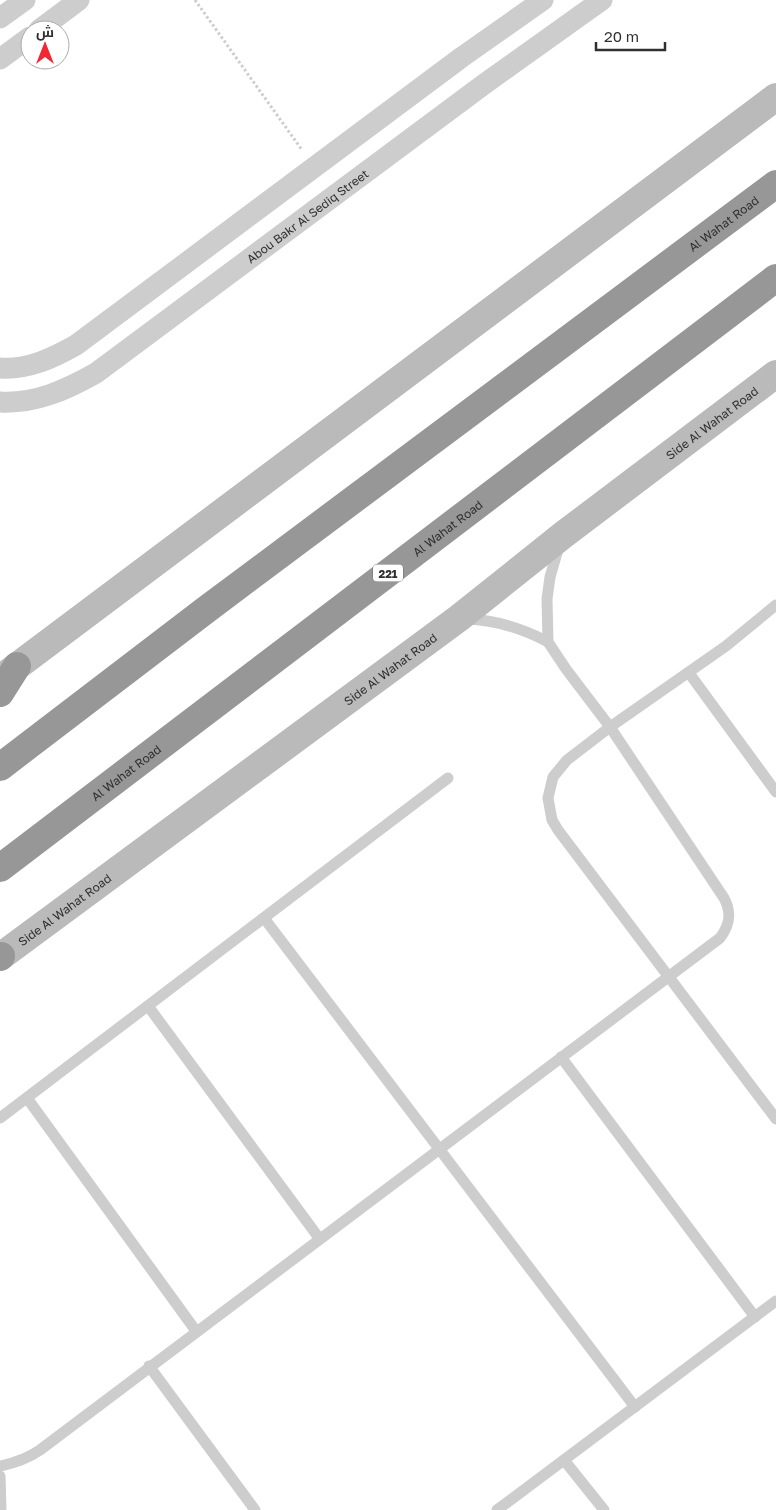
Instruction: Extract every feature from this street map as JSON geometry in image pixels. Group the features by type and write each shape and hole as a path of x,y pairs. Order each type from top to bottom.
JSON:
{"highway":[{"name":"Al Wahat Road","path":"0,767 207,609 776,184"},
{"name":"Al Wahat Road","path":"0,868 776,278"},
{"path":"0,693 9,673"}],"street":[{"path":"0,18 24,0"},
{"path":"52,20 79,0"},
{"path":"0,368 31,365 54,357 76,345 462,57 543,0"},
{"name":"Abou Bakr Al Sediq Street","path":"0,402 39,398 69,388 96,373 483,85 602,0"},
{"path":"0,59 20,44"},
{"path":"9,673 776,97"},
{"name":"Side Al Wahat Road","path":"0,957 459,618 563,535 776,374"}],"lane":[{"path":"548,642 548,598 556,555 563,535"},
{"path":"776,605 726,646 610,727 567,760 554,777 548,798 549,809 558,830 776,1120"},
{"path":"0,1466 14,1464 28,1458 720,938 727,926 729,912 727,904 610,727 548,642 528,632 505,624 482,619 459,618"},
{"path":"689,673 776,792"},
{"path":"0,1118 448,778"},
{"path":"264,918 635,1407"},
{"path":"148,1006 319,1238"},
{"path":"561,1057 755,1317"},
{"path":"27,1098 196,1331"},
{"path":"497,1510 776,1301"},
{"path":"149,1366 256,1510"},
{"path":"564,1460 604,1510"},
{"path":"0,1476 1,1510"}],"path":[{"path":"195,0 315,168"}]}
